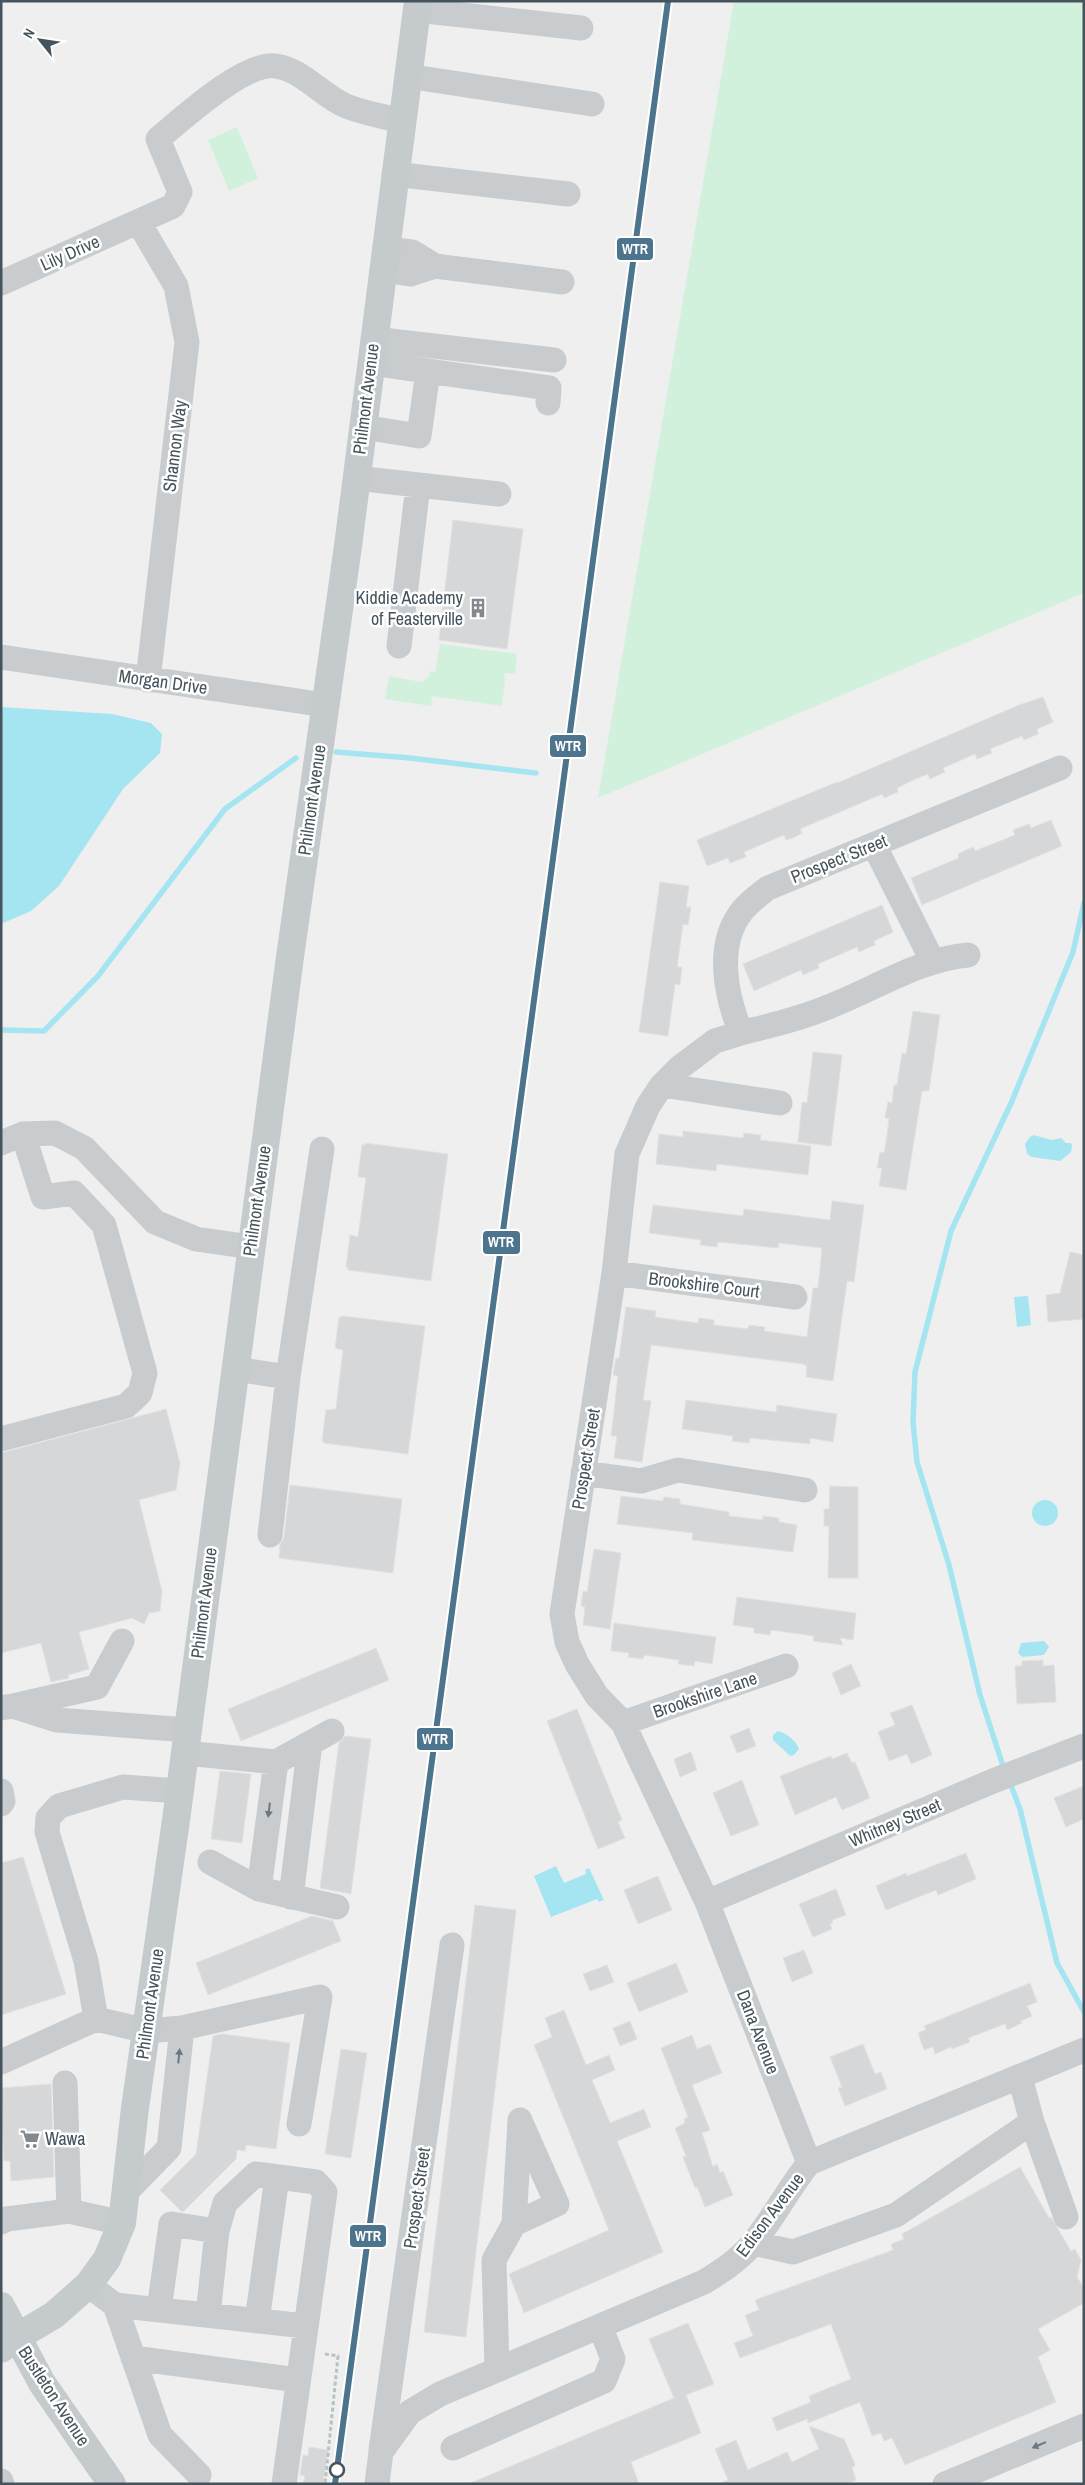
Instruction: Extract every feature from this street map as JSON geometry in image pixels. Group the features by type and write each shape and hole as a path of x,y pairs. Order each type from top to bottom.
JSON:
{"main road":[{"name":"Philmont Avenue","path":"9,2343 54,2315 88,2285 107,2259 122,2223 251,1247 363,427 417,6"},
{"name":"Bustleton Avenue","path":"1,2306 9,2343 42,2383 112,2484"}],"street":[{"path":"417,6 582,28"},
{"name":"Lily Drive","path":"1,283 139,223 173,206 180,192 158,139 226,84 253,71 275,66 292,72 345,106 401,121"},
{"path":"407,76 592,104"},
{"path":"394,174 568,194"},
{"name":"Shannon Way","path":"139,223 176,286 188,342 148,680"},
{"path":"384,260 410,274 435,266 562,282"},
{"path":"372,351 554,360"},
{"path":"372,351 428,371 549,388 548,403"},
{"path":"363,427 419,436 428,371"},
{"path":"356,478 499,494"},
{"path":"399,646 418,485"},
{"name":"Morgan Drive","path":"1,657 325,705"},
{"name":"Prospect Street","path":"741,1033 732,1010 726,970 729,938 741,911 768,888 1060,768"},
{"path":"874,844 933,962"},
{"name":"Prospect Street","path":"707,1902 623,1723 598,1696 577,1664 567,1642 562,1614 614,1274 627,1154 648,1106 662,1085 679,1068 715,1041 787,1022 830,1006 933,962 968,955"},
{"path":"662,1085 780,1103"},
{"path":"1,1439 126,1406 140,1393 145,1373 104,1225 74,1193 43,1197 12,1138 55,1133 84,1148 155,1222 196,1239 251,1247"},
{"path":"270,1535 288,1377 322,1149"},
{"name":"Brookshire Court","path":"614,1274 795,1297"},
{"path":"235,1369 288,1377"},
{"path":"584,1473 641,1481 678,1470 805,1490"},
{"path":"7,1707 97,1687 122,1641"},
{"name":"Brookshire Lane","path":"623,1723 786,1666"},
{"path":"7,1707 57,1720 186,1742 276,1762 332,1731"},
{"path":"291,1897 310,1743"},
{"name":"Whitney Street","path":"707,1902 993,1781 1084,1746"},
{"path":"259,1889 276,1762"},
{"path":"96,2019 86,1961 47,1832 48,1818 59,1806 123,1787 179,1792"},
{"path":"1,1791 3,1801 1,1804"},
{"path":"210,1862 259,1889 337,1907"},
{"name":"Dana Avenue","path":"707,1902 809,2163"},
{"name":"Prospect Street","path":"377,2484 452,1945"},
{"path":"1,2062 96,2019 147,2030 182,2028 320,1997 300,2124"},
{"path":"126,2192 169,2148 182,2028"},
{"name":"Edison Avenue","path":"381,2452 410,2412 440,2394 704,2282 729,2267 753,2243 790,2185 809,2163 1083,2050"},
{"path":"1020,2077 1032,2122 1066,2217"},
{"path":"140,2081 176,2084"},
{"path":"65,2083 69,2210"},
{"path":"753,2243 793,2252 896,2215 1032,2122"},
{"path":"208,2315 218,2230 225,2203 256,2174 316,2182 324,2192 284,2484"},
{"path":"257,2320 277,2177"},
{"path":"3,2215 69,2210 122,2223"},
{"path":"159,2310 171,2224 218,2230"},
{"path":"491,2371 494,2260 514,2224"},
{"path":"88,2285 114,2304 305,2326"},
{"path":"114,2304 160,2435 199,2475"},
{"path":"453,2448 604,2380 613,2359 600,2326"},
{"path":"133,2358 298,2380"},
{"path":"945,2484 1084,2426"}],"path":[{"path":"325,2484 338,2356"}],"green space":[{"path":"734,1 1084,1 1084,593 598,798"},
{"path":"237,127 258,178 229,191 208,140"},
{"path":"440,644 517,654 515,674 504,673 502,706 432,696 431,706 385,699 389,676 422,682 429,677 430,671 435,672"}],"water":[{"path":"1,707 112,714 151,723 162,734 160,753 123,789 59,886 31,911 1,924"},
{"path":"1034,1135 1051,1140 1061,1138 1066,1143 1071,1143 1071,1152 1060,1161 1032,1157 1027,1154 1025,1144"},
{"path":"1028,1296 1031,1325 1017,1327 1014,1297"},
{"path":"1045,1500 1054,1504 1058,1513 1054,1522 1045,1526 1036,1522 1032,1513 1036,1504"},
{"path":"1044,1641 1049,1647 1044,1655 1022,1657 1018,1653 1021,1643"},
{"path":"778,1731 793,1740 799,1749 794,1755 790,1756 773,1740 773,1735"},
{"path":"556,1866 564,1883 586,1874 585,1870 589,1868 604,1900 599,1902 597,1899 551,1917 534,1876"}],"building":[{"name":"Kiddie Academy of Feasterville","path":"453,520 523,529 507,649 439,640"},
{"path":"1043,697 1053,722 1037,729 1038,734 1024,740 1022,736 990,749 992,753 977,759 975,754 943,768 945,772 930,779 928,774 913,780 897,788 898,792 884,798 882,794 800,829 802,833 795,837 786,840 784,835 744,852 746,857 730,863 728,858 707,866 697,840 837,783 1019,705"},
{"path":"1051,820 1062,846 922,905 911,878 959,858 958,854 966,850 974,847 975,851 1015,835 1013,830 1029,824 1031,828"},
{"path":"660,882 689,886 686,907 691,907 688,925 683,924 677,967 682,967 680,985 675,984 668,1036 639,1032"},
{"path":"882,905 893,932 874,941 875,945 859,952 857,947 818,964 819,968 803,975 801,970 754,991 743,964"},
{"path":"913,1011 940,1015 929,1091 922,1091 906,1190 879,1186 882,1168 877,1168 880,1152 884,1153 887,1136 889,1118 885,1118 888,1102 892,1103 894,1085 897,1085 902,1053 906,1054"},
{"path":"813,1052 842,1055 831,1146 798,1142 802,1102 807,1103"},
{"path":"683,1131 743,1138 744,1133 761,1135 760,1140 811,1146 808,1175 717,1164 716,1171 656,1164 659,1134 683,1137"},
{"path":"365,1143 448,1154 431,1281 348,1270 348,1267 346,1267 350,1235 358,1237 366,1178 359,1177 358,1175 362,1145 365,1145"},
{"path":"832,1201 864,1205 854,1282 847,1281 833,1381 806,1377 807,1366 803,1364 651,1345 643,1400 651,1401 642,1462 614,1458 617,1436 611,1436 618,1376 613,1375 616,1358 619,1358 626,1307 656,1311 655,1317 698,1323 699,1318 714,1320 714,1325 748,1329 749,1325 765,1327 764,1331 807,1337 813,1288 818,1288 822,1248 779,1243 778,1248 718,1242 717,1247 700,1245 701,1240 649,1233 653,1205 743,1216 744,1209 830,1220"},
{"path":"1070,1252 1084,1255 1084,1319 1048,1322 1046,1295 1060,1293"},
{"path":"342,1316 425,1326 408,1454 324,1443 322,1441 326,1410 336,1409 343,1350 335,1348 339,1317 341,1318"},
{"path":"686,1400 776,1412 777,1405 837,1414 833,1442 810,1438 810,1444 750,1438 749,1443 732,1441 733,1436 682,1429"},
{"path":"166,1409 180,1463 176,1490 139,1500 162,1591 160,1611 149,1613 144,1624 132,1618 79,1632 89,1669 68,1675 69,1678 51,1682 41,1643 1,1653 1,1453"},
{"path":"290,1485 402,1499 393,1573 279,1558 280,1545 284,1537"},
{"path":"830,1486 858,1487 858,1578 828,1578 829,1526 824,1526 824,1509 829,1509"},
{"path":"621,1496 663,1501 664,1497 680,1499 680,1504 729,1512 729,1516 763,1520 763,1516 779,1518 779,1522 797,1525 793,1552 692,1540 693,1533 617,1524"},
{"path":"594,1549 621,1553 610,1629 583,1625 585,1607 581,1606 583,1591 587,1592"},
{"path":"737,1597 856,1613 853,1640 840,1638 843,1645 813,1641 814,1636 771,1630 770,1635 754,1633 754,1628 733,1625"},
{"path":"614,1623 716,1637 712,1664 695,1661 694,1666 678,1664 679,1660 644,1655 643,1659 635,1658 628,1657 629,1653 611,1651"},
{"path":"376,1648 389,1680 241,1741 228,1709"},
{"path":"1043,1660 1043,1666 1054,1665 1056,1702 1017,1704 1015,1666 1022,1666 1022,1661"},
{"path":"851,1664 861,1686 841,1695 832,1673"},
{"path":"912,1705 932,1755 911,1764 907,1754 889,1761 878,1732 895,1725 890,1713"},
{"path":"577,1709 622,1820 618,1822 625,1838 598,1849 547,1721"},
{"path":"749,1728 756,1746 737,1753 730,1736"},
{"path":"345,1736 371,1739 351,1894 320,1888 339,1743"},
{"path":"691,1752 697,1770 680,1777 674,1759"},
{"path":"847,1753 852,1763 855,1762 870,1798 842,1810 836,1797 795,1815 780,1776 831,1756 832,1759"},
{"path":"220,1771 251,1774 242,1843 211,1839"},
{"path":"742,1780 759,1825 731,1836 713,1793"},
{"path":"1084,1786 1084,1819 1066,1827 1054,1798"},
{"path":"966,1853 976,1879 938,1895 936,1890 886,1910 876,1886 906,1873 907,1876"},
{"path":"23,1857 66,1994 1,2015 1,1863"},
{"path":"658,1876 672,1910 638,1924 624,1890"},
{"path":"836,1889 846,1915 832,1920 833,1923 830,1924 832,1929 813,1937 799,1904"},
{"path":"475,1905 516,1910 466,2337 424,2332"},
{"path":"312,1916 333,1921 341,1941 208,1995 196,1963"},
{"path":"804,1950 813,1973 792,1982 783,1958"},
{"path":"676,1963 688,1992 639,2012 627,1983"},
{"path":"607,1965 614,1982 590,1991 583,1974"},
{"path":"1030,1983 1037,2002 1027,2006 1032,2016 1021,2021 1022,2023 1007,2030 1005,2024 968,2038 970,2042 935,2054 933,2047 924,2050 918,2033 926,2030 924,2026"},
{"path":"564,2010 586,2065 609,2055 615,2070 592,2080 610,2123 644,2109 651,2127 617,2141 663,2252 524,2313 509,2274 609,2230 534,2045 552,2037 545,2018"},
{"path":"630,2021 637,2039 620,2046 613,2028"},
{"path":"223,2034 290,2043 276,2149 246,2145 245,2151 237,2150 236,2159 184,2211 181,2211 160,2190 196,2154 213,2036"},
{"path":"692,2035 697,2049 710,2044 722,2073 692,2085 710,2130 702,2133 713,2167 717,2164 720,2173 723,2171 733,2195 705,2207 697,2187 695,2188 683,2157 686,2156 675,2128 685,2123 684,2119 688,2117 661,2048"},
{"path":"863,2044 875,2074 881,2072 887,2089 845,2106 838,2088 842,2087 830,2057"},
{"path":"341,2049 367,2053 351,2158 325,2154"},
{"name":"Wawa","path":"51,2084 54,2177 11,2181 10,2161 4,2161 1,2088"},
{"path":"1020,2167 1049,2218 1051,2217 1071,2251 1075,2249 1081,2260 1077,2277 1084,2288 1084,2303 1038,2329 1050,2350 1038,2357 1056,2402 905,2465 892,2438 884,2441 881,2433 872,2436 860,2402 808,2423 807,2419 777,2431 772,2418 811,2402 809,2396 851,2379 831,2324 740,2358 734,2343 753,2336 745,2315 759,2310 755,2300 893,2250 891,2244 904,2239 902,2234"},
{"path":"688,2323 714,2384 686,2395 701,2433 631,2462 639,2484 468,2484 674,2398 649,2339"},
{"path":"809,2426 844,2439 854,2462 855,2466 852,2467 856,2480 847,2484 719,2484 728,2480 715,2449 736,2440 748,2470 787,2452 792,2462 819,2449"},
{"path":"309,2447 328,2450 323,2484 303,2484 305,2476 300,2475 303,2455 308,2456"}],"waterway":[{"path":"336,752 410,758 536,773"},
{"path":"1,1030 44,1031 98,976 225,809 296,758"},
{"path":"1004,1769 980,1695 949,1565 917,1462 913,1422 915,1372 951,1231 1012,1101 1073,952 1084,903"},
{"path":"1009,1780 1020,1809 1057,1963 1084,2012"}],"transit line":[{"name":"WTR","path":"335,2484 668,1"}],"place":[{"name":"Kiddie Academy of Feasterville","path":"478,608"},
{"name":"Wawa","path":"30,2139"}]}
